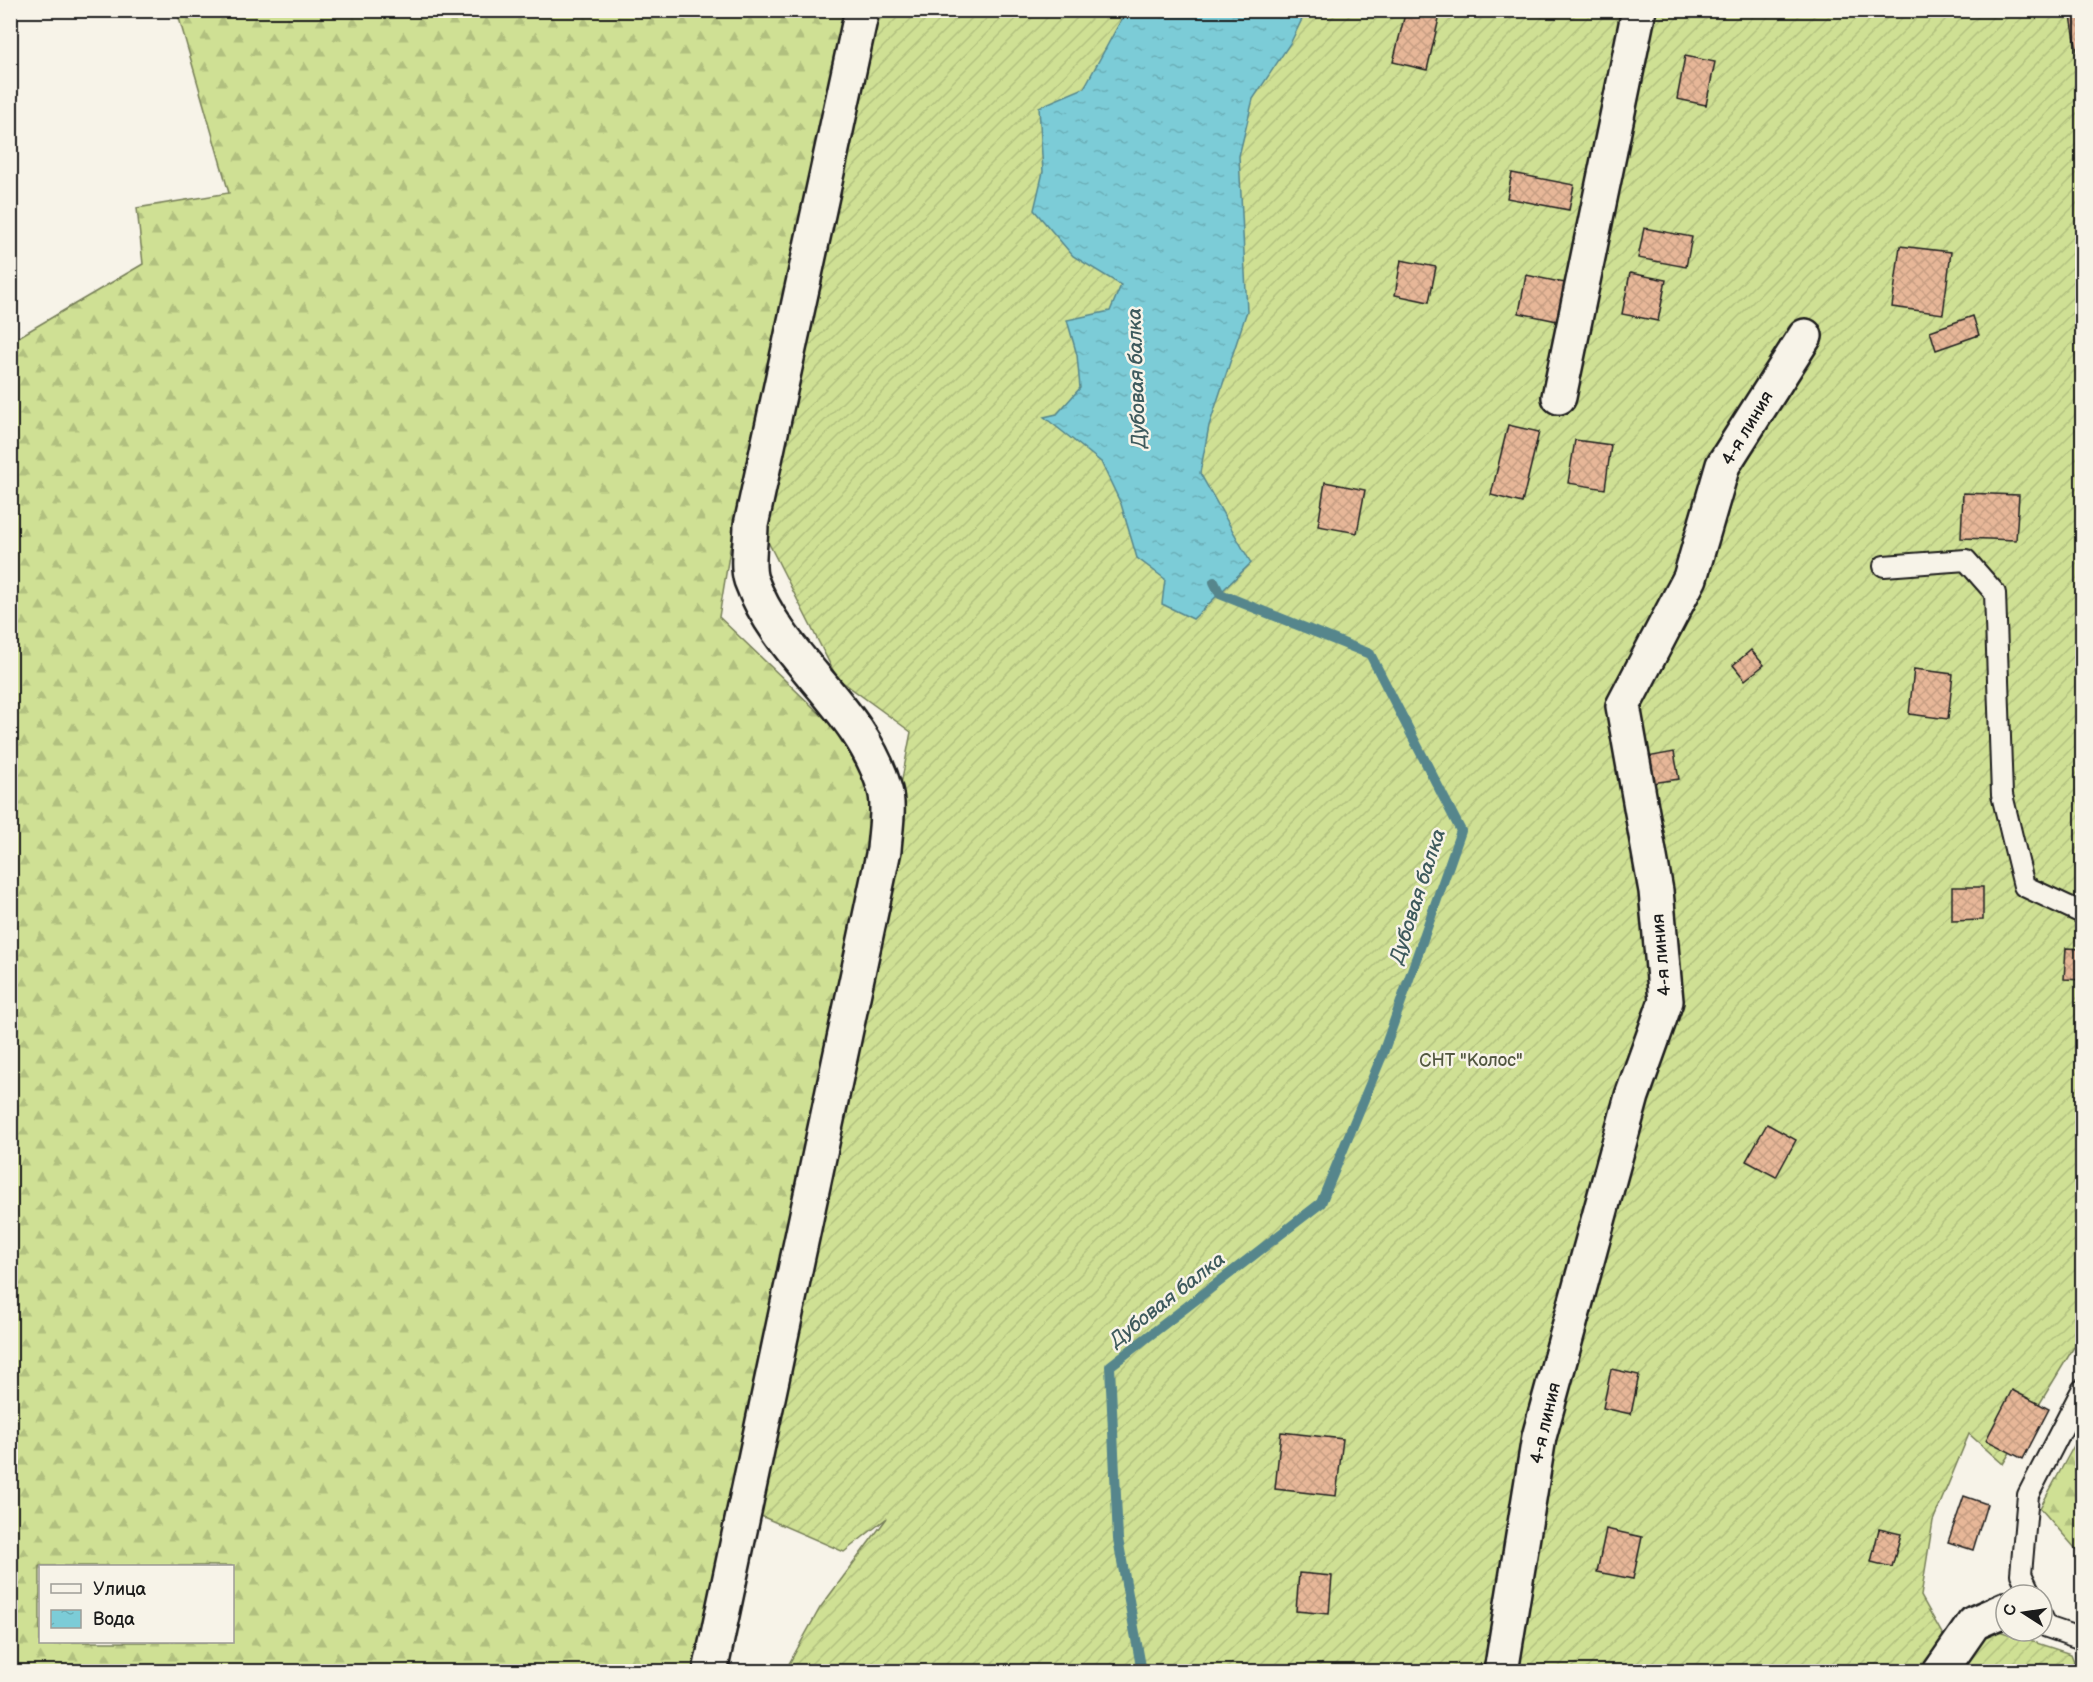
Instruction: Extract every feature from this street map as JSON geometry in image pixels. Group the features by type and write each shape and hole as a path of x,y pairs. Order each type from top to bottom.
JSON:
{"street":[{"path":"710,1671 884,850 886,793 872,752 845,712 773,624 750,578 751,525 862,10"},
{"path":"1559,397 1639,10"},
{"name":"4-я линия","path":"1502,1671 1539,1437 1632,1096 1666,1001 1656,891 1623,706 1690,578 1723,465 1804,336"},
{"path":"1941,1671 1974,1623 1994,1614"}],"lane":[{"path":"1884,566 1966,560 1995,593 2002,795 2024,886 2082,913"},
{"path":"2025,1583 2021,1574 2028,1495 2082,1390"},
{"path":"2054,1629 2082,1639"}],"green space":[{"path":"177,11 849,11 730,549 719,617 837,730 885,814 698,1671 11,1671 10,342 143,264 137,208 229,193"},
{"name":"СНТ \"Колос\"","path":"873,11 2082,11 2082,1334 2003,1464 1969,1434 1933,1521 1921,1596 1958,1662 1993,1629 1994,1643 2037,1643 2071,1654 2078,1671 785,1671 820,1608 887,1518 844,1552 761,1516 911,732 837,678 759,524"},
{"path":"2082,1431 2082,1556 2040,1508"}],"water":[{"path":"1126,11 1306,11 1291,42 1253,99 1239,156 1247,311 1209,426 1200,473 1251,563 1193,619 1162,604 1165,579 1137,558 1121,504 1101,462 1044,417 1057,414 1080,388 1077,355 1067,320 1110,311 1121,285 1073,256 1034,210 1043,172 1039,107 1084,88"}],"building":[{"path":"1406,10 1441,10 1427,70 1393,62"},
{"path":"2070,10 2082,10 2082,81"},
{"path":"1685,56 1715,62 1706,105 1677,99"},
{"path":"1512,173 1574,185 1569,210 1507,198"},
{"path":"1644,228 1692,237 1686,267 1638,258"},
{"path":"1900,246 1951,252 1943,314 1892,307"},
{"path":"1401,260 1436,267 1429,302 1395,295"},
{"path":"1630,273 1666,280 1658,321 1622,314"},
{"path":"1526,275 1570,284 1562,322 1519,313"},
{"path":"1973,316 1979,335 1936,350 1930,331"},
{"path":"1508,425 1539,432 1522,503 1491,495"},
{"path":"1575,440 1611,445 1605,489 1568,483"},
{"path":"1325,482 1365,490 1357,533 1318,526"},
{"path":"1963,493 2019,495 2016,540 1961,538"},
{"path":"1751,650 1764,665 1745,680 1733,665"},
{"path":"1914,669 1953,674 1948,719 1909,714"},
{"path":"1674,752 1679,779 1652,783 1647,757"},
{"path":"1952,887 1983,887 1983,920 1952,921"},
{"path":"2066,948 2082,949 2082,980 2064,979"},
{"path":"1767,1124 1796,1140 1776,1177 1746,1161"},
{"path":"1611,1369 1639,1375 1631,1414 1603,1408"},
{"path":"2012,1390 2049,1409 2023,1459 1986,1440"},
{"path":"1281,1432 1343,1439 1336,1496 1275,1489"},
{"path":"1964,1496 1987,1504 1973,1550 1948,1542"},
{"path":"1606,1529 1642,1537 1633,1579 1597,1572"},
{"path":"1879,1529 1901,1534 1892,1567 1871,1562"},
{"path":"1299,1573 1332,1576 1329,1614 1296,1611"}],"waterway":[{"name":"Дубовая балка","path":"1142,1672 1118,1539 1110,1366 1321,1203 1383,1053 1461,831 1370,654 1220,594 1214,582"}]}
